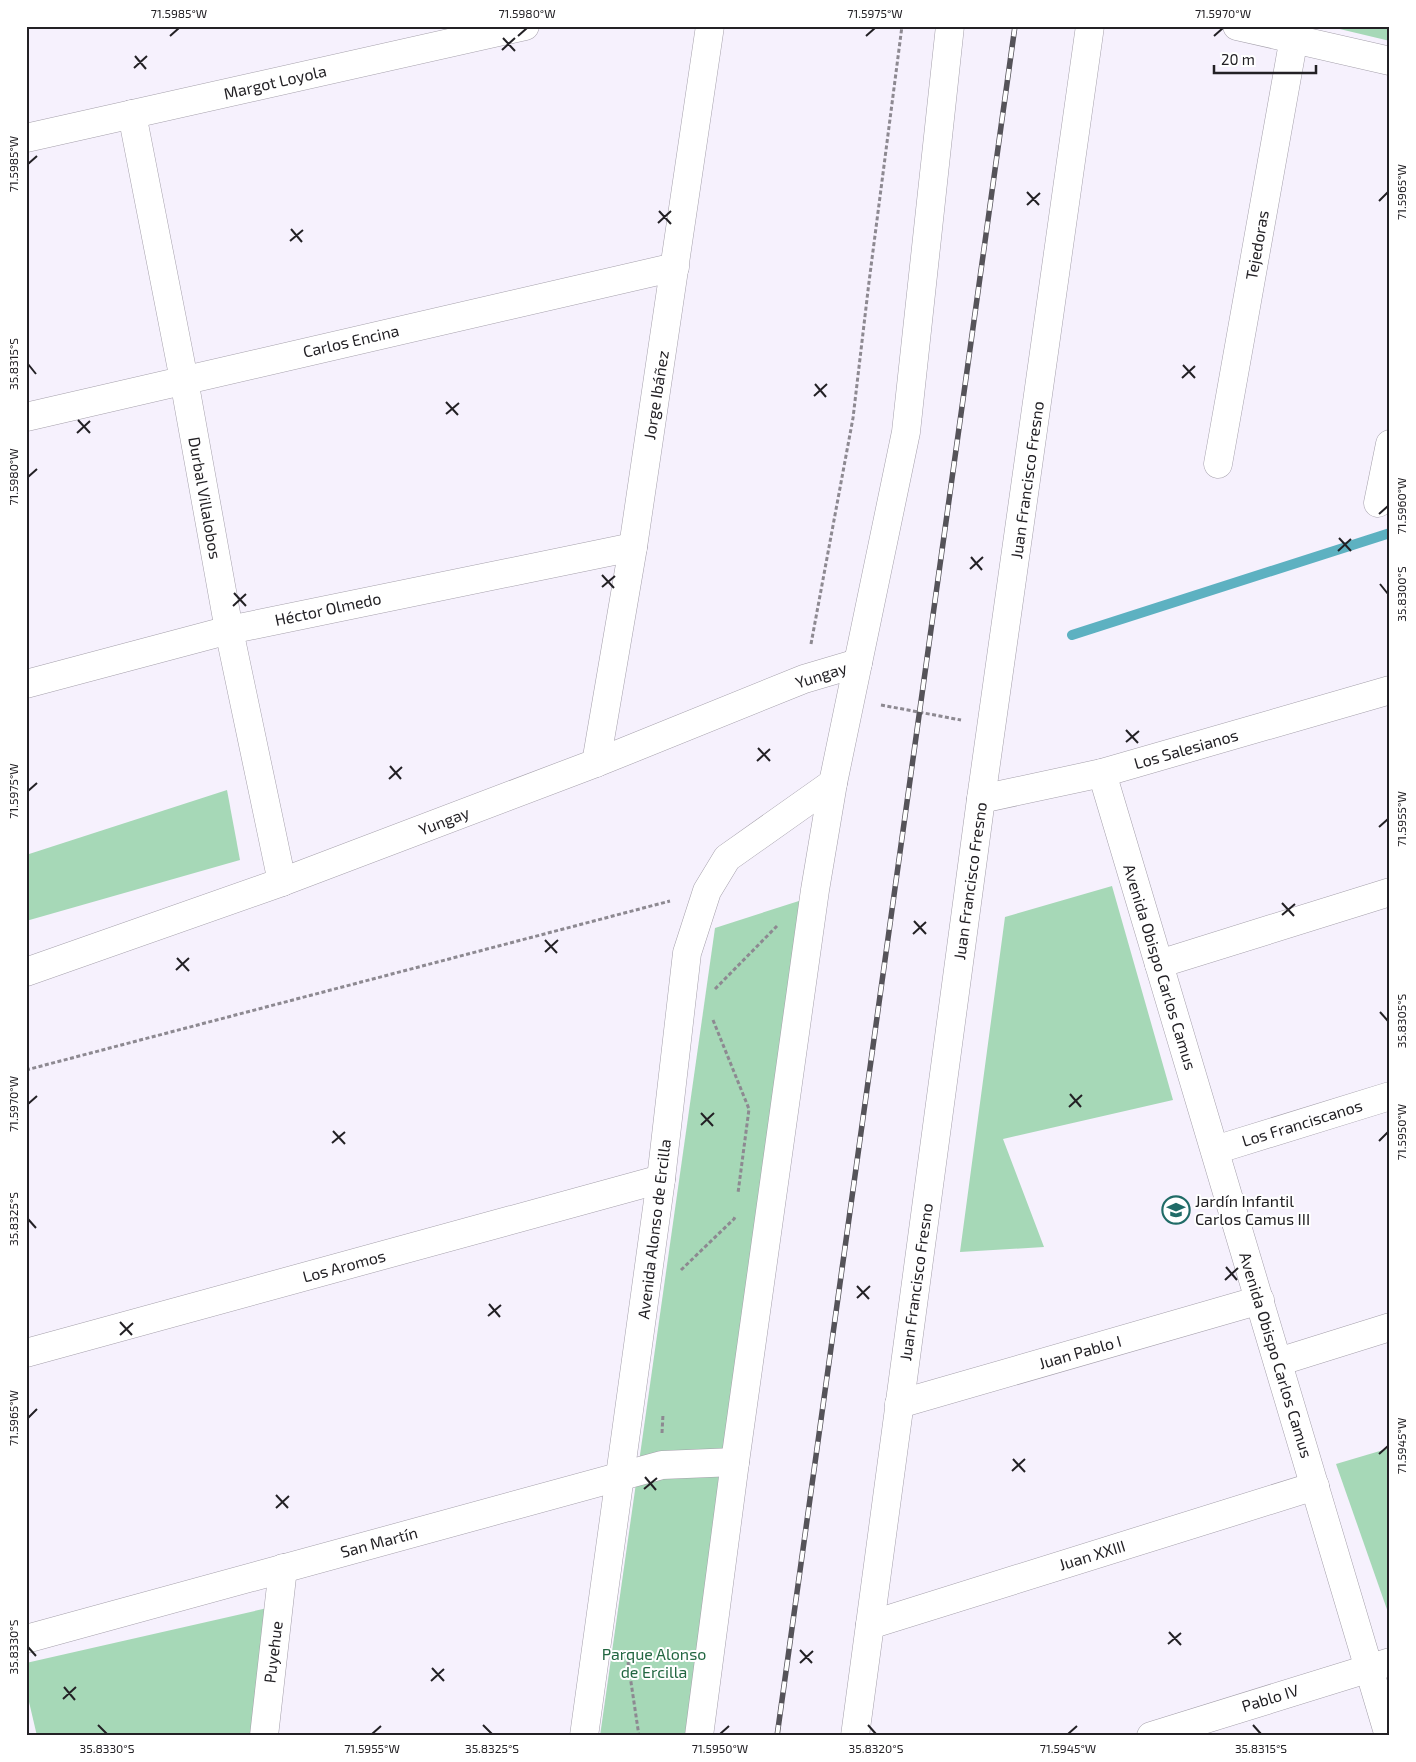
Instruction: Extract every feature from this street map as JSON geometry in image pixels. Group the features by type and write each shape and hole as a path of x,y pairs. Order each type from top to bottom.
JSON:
{"street":[{"name":"Margot Loyola","path":"26,138 524,26"},
{"name":"Jorge Ibáñez","path":"596,763 633,547 710,26"},
{"path":"699,1736 735,1462 815,890 833,783 906,432 950,26"},
{"name":"Juan Francisco Fresno","path":"855,1736 981,799 1090,26"},
{"path":"1237,26 1295,33 1390,61"},
{"name":"Tejedoras","path":"1218,464 1295,33"},
{"name":"Durbal Villalobos","path":"132,114 184,380 229,630 282,882"},
{"name":"Carlos Encina","path":"26,417 675,267"},
{"path":"1378,503 1390,444"},
{"name":"Héctor Olmedo","path":"26,684 229,630 633,547"},
{"name":"Yungay","path":"26,972 282,882 596,763 804,679 858,663"},
{"name":"Los Salesianos","path":"981,799 1102,773 1390,690"},
{"name":"Avenida Obispo Carlos Camus","path":"1102,773 1315,1486 1380,1664 1389,1736"},
{"name":"Avenida Alonso de Ercilla","path":"584,1736 661,1178 687,953 707,891 727,858 833,783"},
{"path":"1159,964 1390,892"},
{"name":"Los Franciscanos","path":"1215,1150 1390,1096"},
{"name":"Los Aromos","path":"26,1353 661,1178"},
{"name":"Juan Pablo I","path":"899,1404 1260,1300"},
{"path":"1278,1362 1390,1327"},
{"name":"San Martín","path":"26,1639 662,1465 735,1462"},
{"name":"Juan XXIII","path":"870,1625 1315,1486"},
{"name":"Puyehue","path":"264,1736 284,1568"},
{"name":"Pablo IV","path":"1151,1736 1380,1664"}],"path":[{"path":"804,679 853,418 868,282 902,26"},
{"path":"851,700 992,726"},
{"path":"712,993 802,900 815,890"},
{"path":"26,1070 707,891"},
{"path":"712,1018 749,1109 737,1201"},
{"path":"678,1274 734,1219 736,1210"},
{"path":"662,1465 663,1406"}],"green space":[{"path":"1327,26 1390,26 1390,41"},
{"path":"227,790 240,860 26,921 26,855"},
{"path":"1112,886 1173,1100 1003,1139 1044,1247 960,1252 1005,917"},
{"name":"Parque Alonso de Ercilla","path":"802,900 688,1736 600,1736 715,928"},
{"path":"1390,1448 1390,1618 1336,1464"},
{"path":"272,1607 254,1736 37,1736 26,1689 26,1663"}],"waterway":[{"path":"1072,635 1390,533"}],"railway":[{"path":"777,1736 1015,26"}],"place":[{"name":"Jardín Infantil Carlos Camus III","path":"1176,1210"}]}
